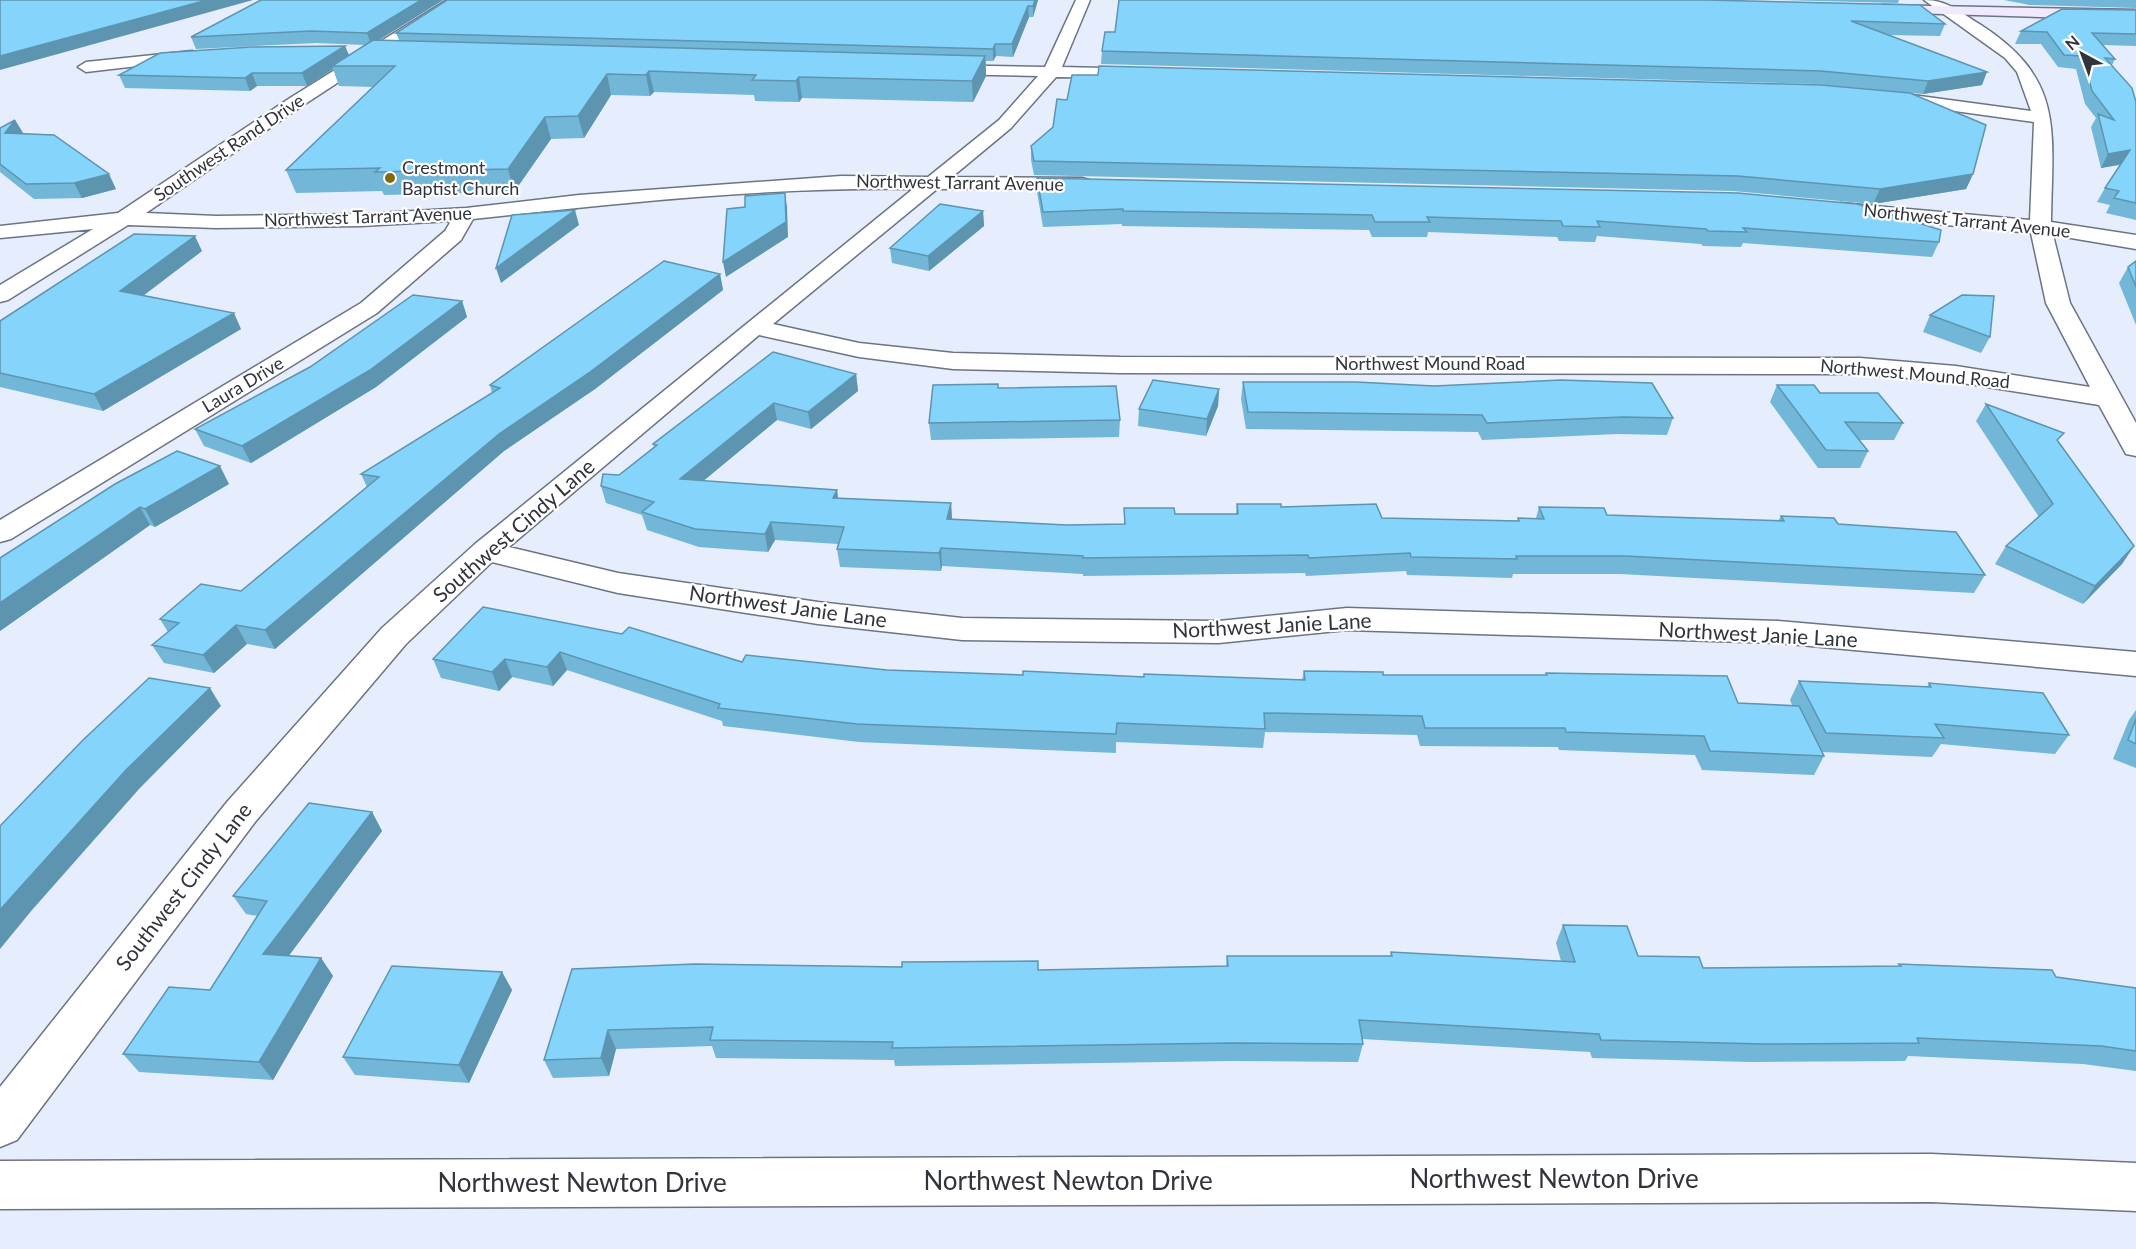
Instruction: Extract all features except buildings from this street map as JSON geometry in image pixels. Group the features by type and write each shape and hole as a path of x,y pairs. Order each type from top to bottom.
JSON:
{"main road":[{"path":"1864,9 1939,5 2136,15"}],"street":[{"name":"Southwest Rand Drive","path":"0,295 124,219 374,52 457,0"},
{"name":"Southwest Cindy Lane","path":"0,1124 241,812 394,636 486,551 754,327 936,183 1005,124 1051,72 1083,0"},
{"path":"1939,5 2011,55 2025,71 2043,118 2040,227 2058,303 2107,398 2136,448"},
{"path":"351,51 410,53"},
{"path":"86,67 207,56"},
{"path":"920,68 1154,74"},
{"path":"1870,95 2043,118"},
{"name":"Northwest Tarrant Avenue","path":"0,232 124,219 216,222 361,220 466,214 579,201 841,182 1099,184"},
{"name":"Northwest Tarrant Avenue","path":"1815,206 2040,227 2136,242"},
{"name":"Laura Drive","path":"0,533 369,308 453,235 466,214"},
{"name":"Northwest Mound Road","path":"754,327 859,350 953,362 1120,365 1782,364 1860,366 1956,374 2107,398"},
{"name":"Northwest Janie Lane","path":"486,551 618,583 818,613 962,629 1219,632 1347,619 1511,626 1778,632 2136,664"},
{"name":"Northwest Newton Drive","path":"0,1185 1931,1178 2136,1187"}],"place":[{"name":"Crestmont Baptist Church","path":"390,178"}]}
